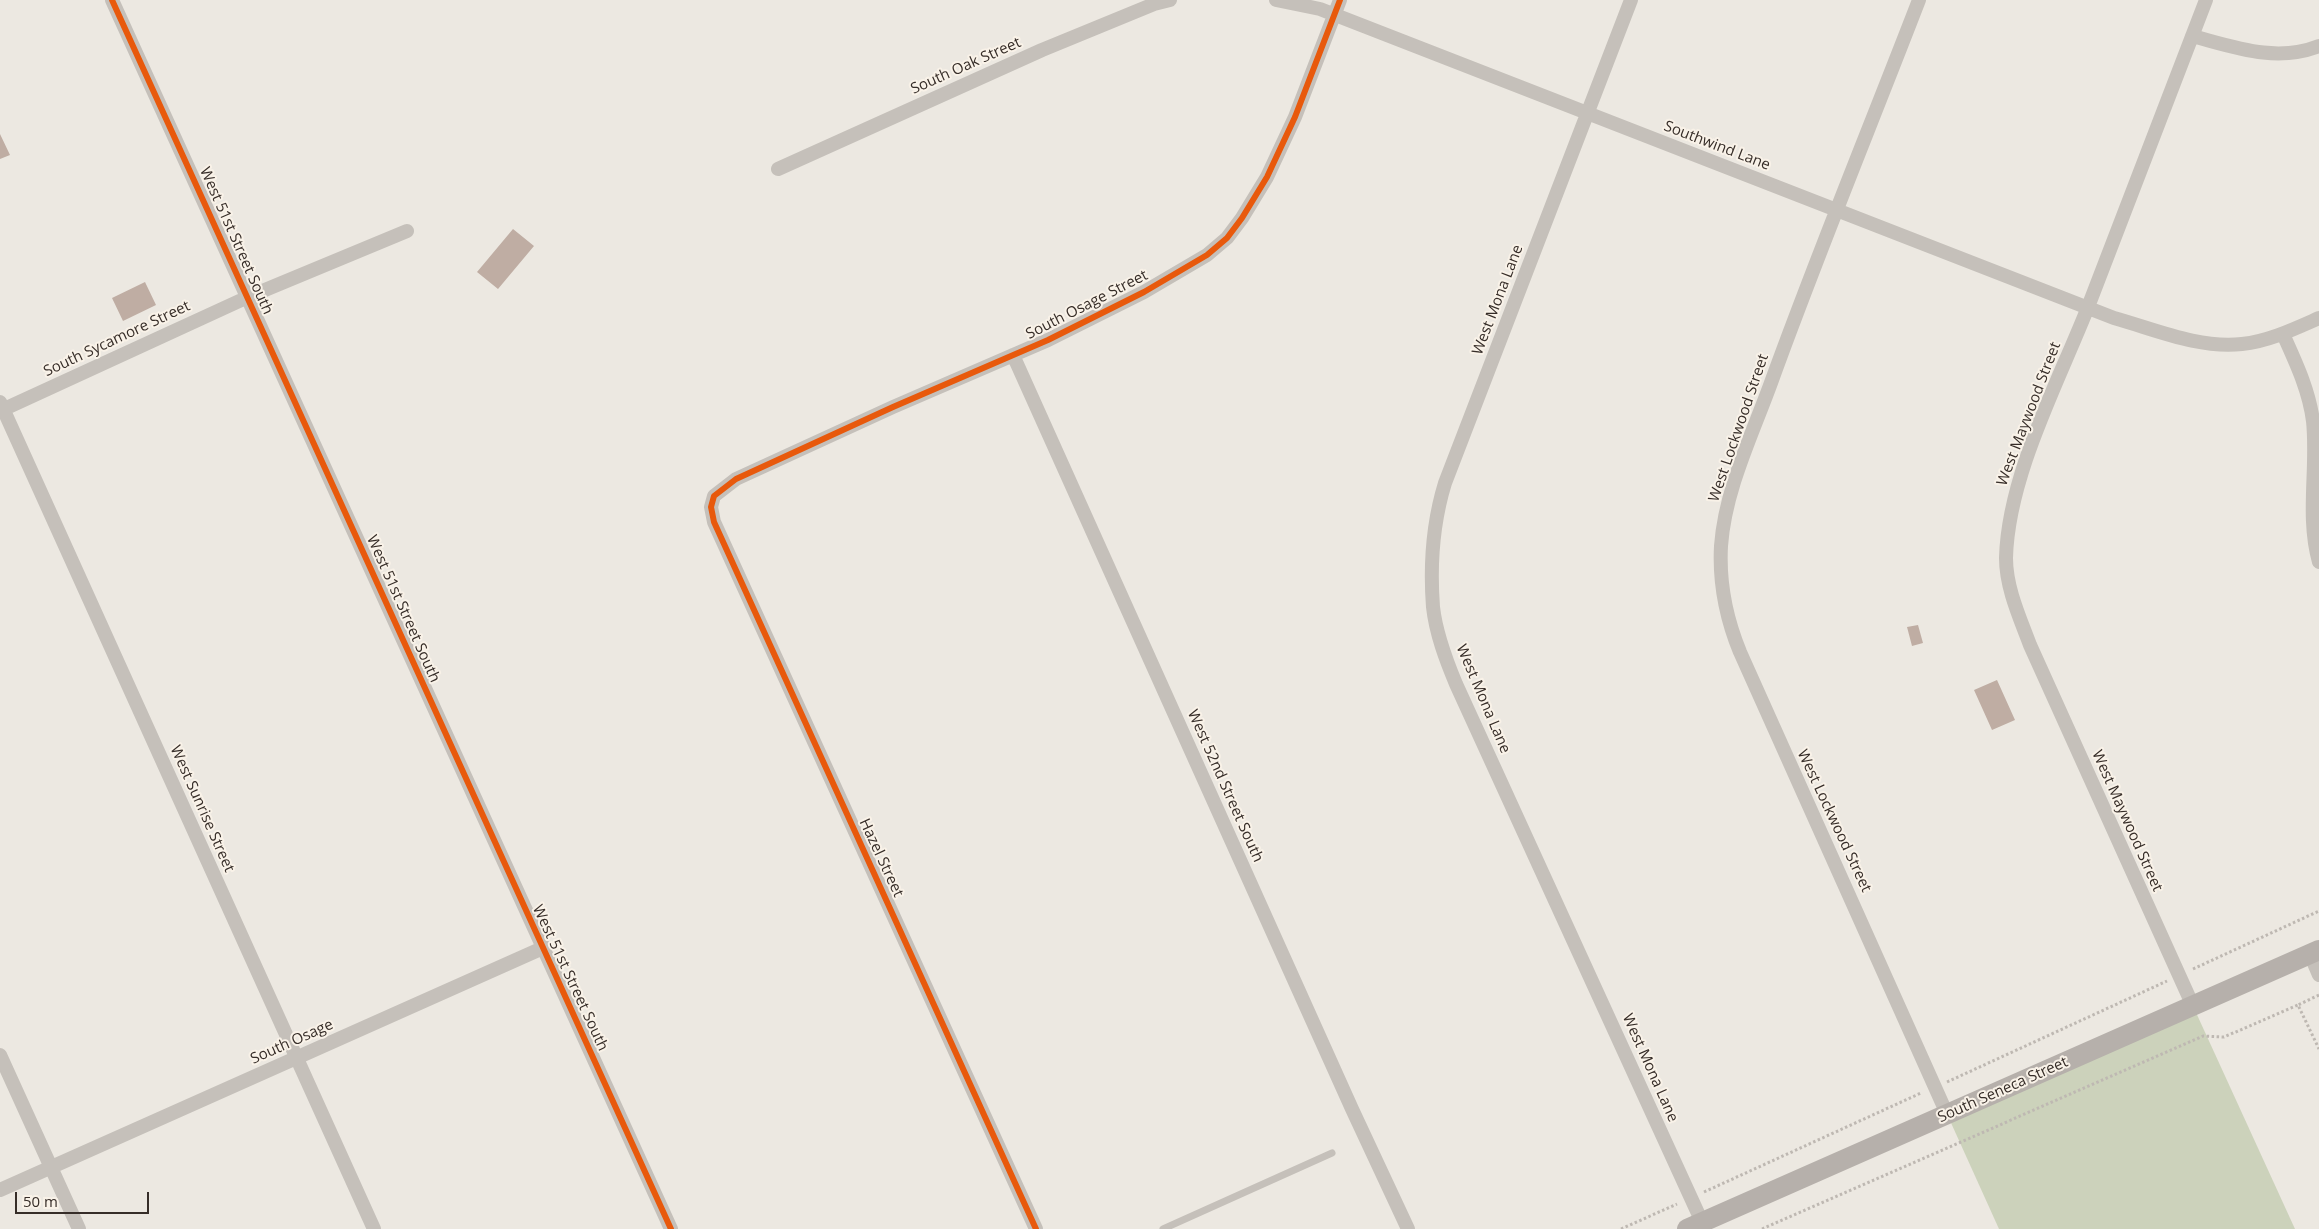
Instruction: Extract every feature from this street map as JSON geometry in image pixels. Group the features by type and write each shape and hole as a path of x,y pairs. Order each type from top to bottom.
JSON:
{"street":[{"name":"West 51st Street South","path":"112,0 671,1229"},
{"name":"South Oak Street","path":"778,169 1042,50 1154,4 1170,0"},
{"path":"1276,0 1334,15"},
{"name":"South Osage Street","path":"714,496 736,479 1013,355 1144,292 1207,255 1227,238 1242,218 1267,176 1295,117 1340,0"},
{"name":"West Mona Lane","path":"1631,0 1445,483 1438,514 1433,555 1434,608 1447,664 1691,1198 1695,1226"},
{"name":"West Lockwood Street","path":"1919,0 1786,343 1738,473 1728,508 1721,544 1721,582 1731,628 1740,652 1947,1114"},
{"name":"West Maywood Street","path":"2193,1006 2030,645 2013,598 2006,560 2010,519 2027,458 2088,308 2206,0"},
{"name":"Southwind Lane","path":"1334,15 2114,318 2201,342 2242,344 2283,334 2319,318"},
{"path":"2192,36 2244,50 2269,54 2299,52 2319,46"},
{"name":"South Sycamore Street","path":"1,408 248,297 407,231"},
{"path":"2283,334 2304,381 2313,421 2312,515 2319,562"},
{"name":"West 52nd Street South","path":"1013,355 1352,1110 1408,1229"},
{"name":"West Sunrise Street","path":"1,408 374,1229"},
{"name":"Hazel Street","path":"714,496 711,507 714,522 1036,1229"},
{"name":"South Osage","path":"0,1190 544,947"},
{"path":"2314,952 2319,975"},
{"name":"South Seneca Street","path":"1695,1226 2314,952"},
{"path":"0,1055 79,1229"}],"lane":[{"path":"1163,1229 1332,1153"}],"path":[{"path":"1621,1229 2319,912"},
{"path":"1762,1229 2203,1036 2224,1037 2319,995"},
{"path":"2298,1005 2319,1049"}],"green space":[{"path":"2193,1006 2295,1229 1999,1229 1947,1114"}],"building":[{"path":"0,134 10,155 0,159"},
{"path":"513,229 534,246 498,289 477,272"},
{"path":"145,282 156,305 123,321 112,298"},
{"path":"1918,625 1923,643 1912,646 1907,627"},
{"path":"1997,680 2015,720 1992,730 1974,690"}],"cycle path":[{"path":"112,0 671,1229"},
{"path":"1036,1229 714,522 711,507 714,496 736,479 893,407 1048,340 1144,292 1207,255 1227,238 1242,218 1267,177 1295,117 1340,0"}]}
